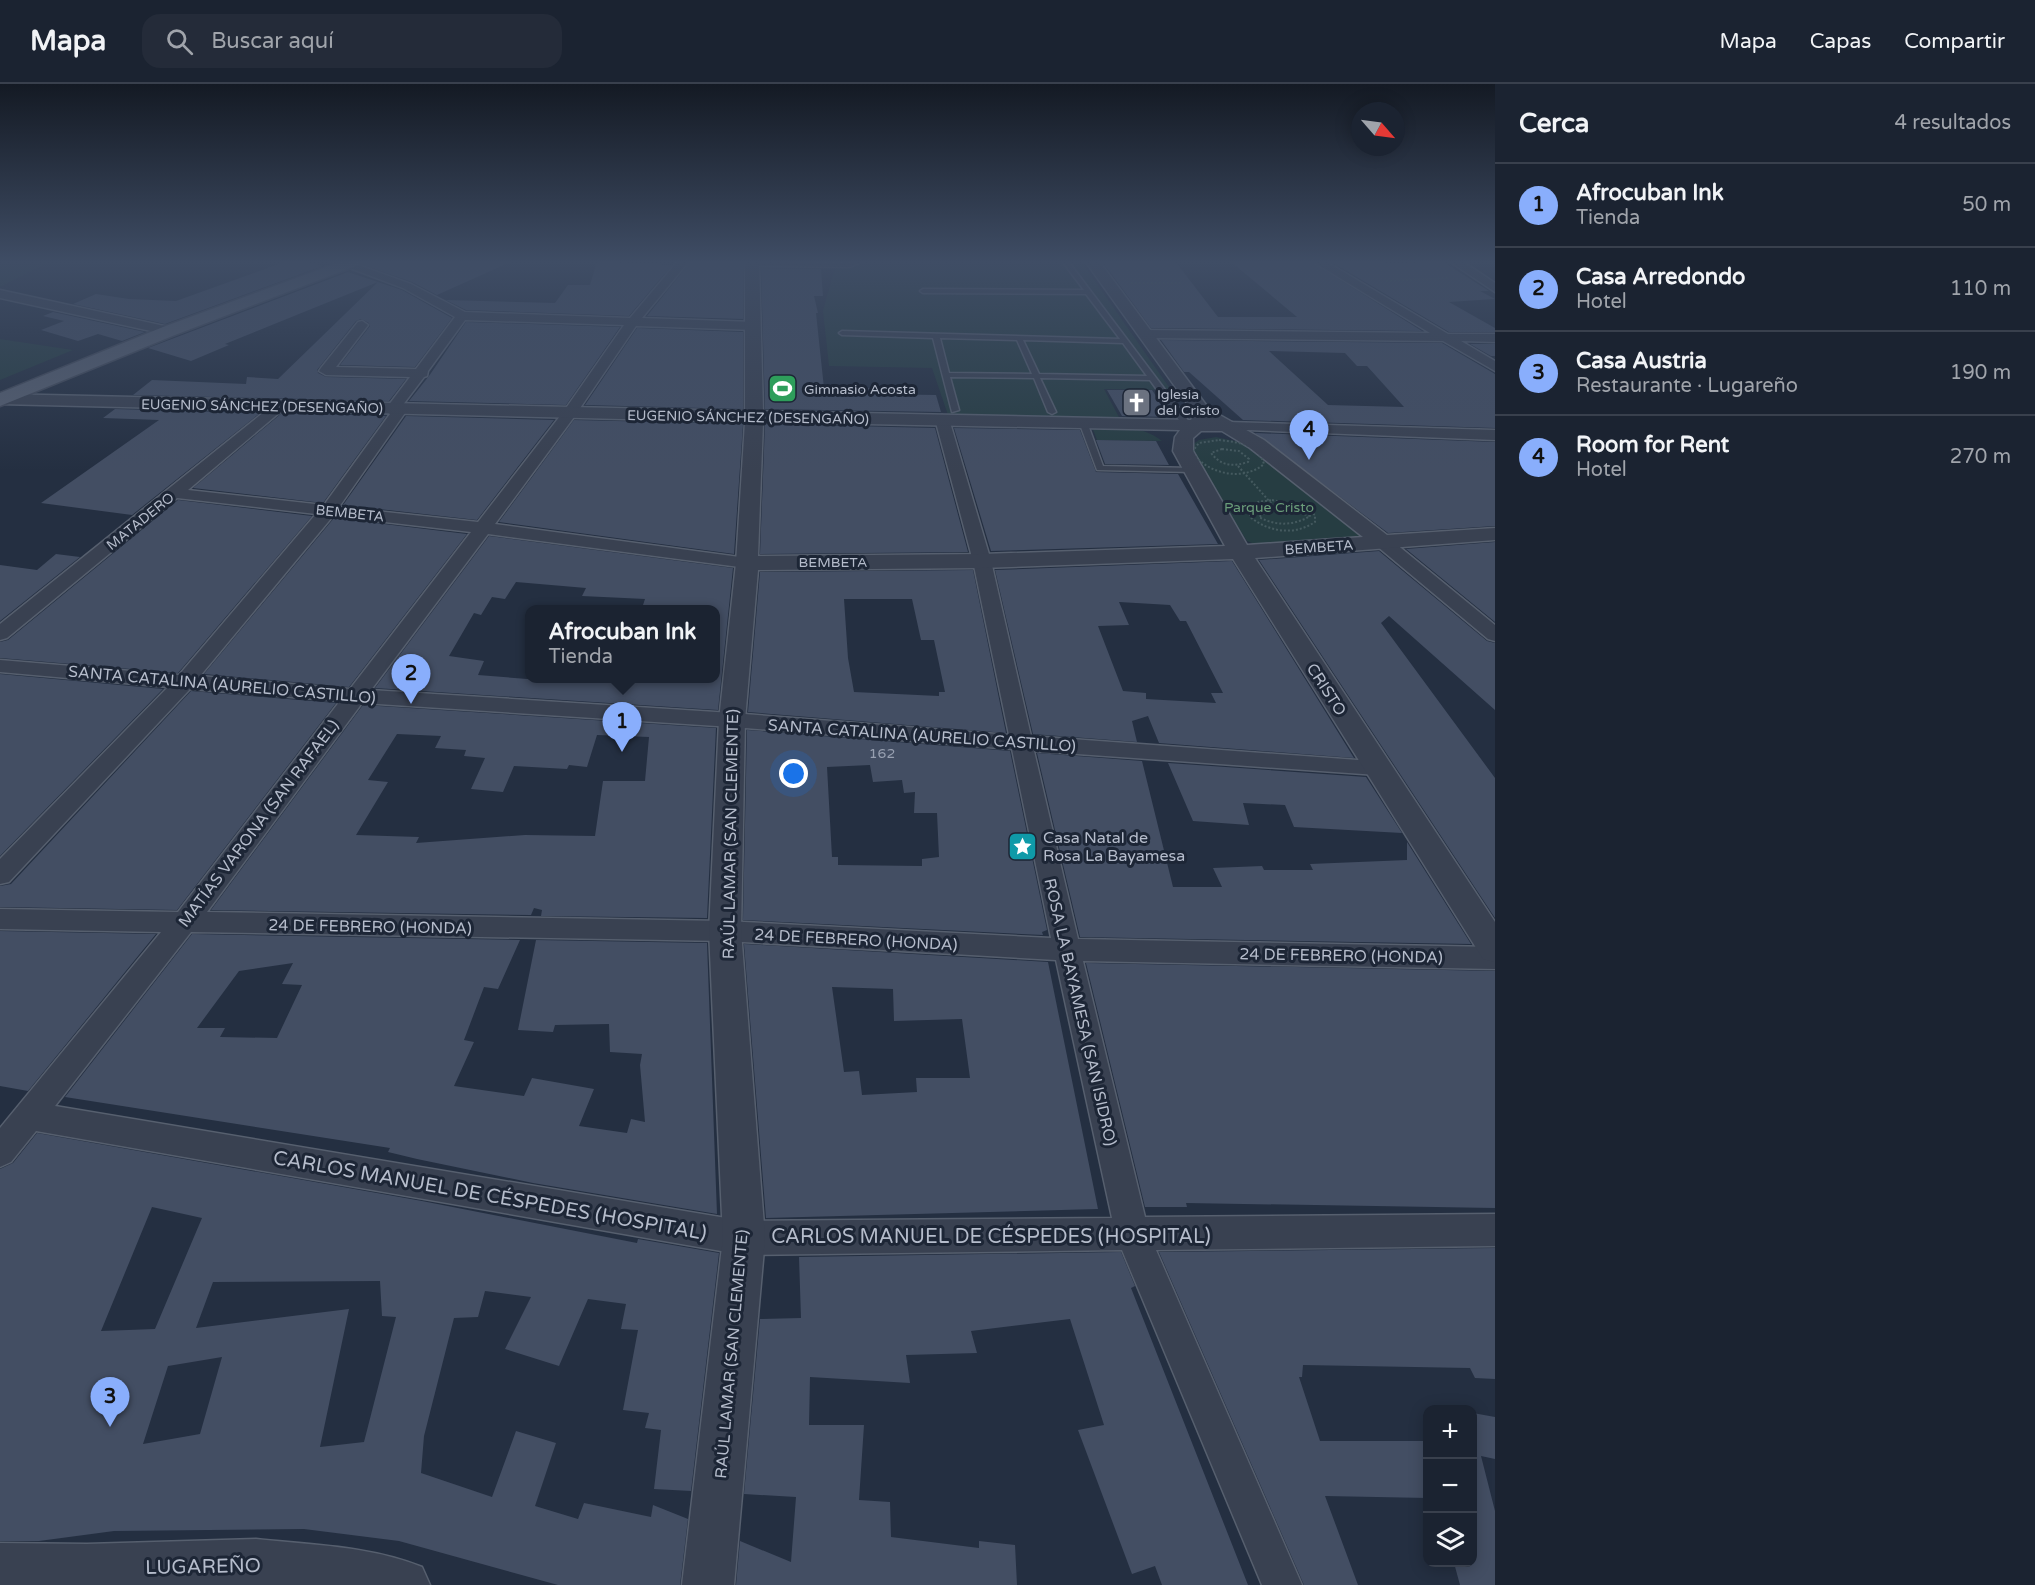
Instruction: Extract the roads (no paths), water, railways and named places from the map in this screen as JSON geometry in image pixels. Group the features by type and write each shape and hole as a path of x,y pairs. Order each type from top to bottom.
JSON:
{"main road":[{"path":"0,397 156,331"}],"street":[{"path":"357,331 326,371 422,373"},
{"path":"0,875 186,680 328,511 451,331"},
{"name":"MATÍAS VARONA (SAN RAFAEL)","path":"0,1152 184,923 569,414 626,331"},
{"name":"RAÚL LAMAR (SAN CLEMENTE)","path":"708,1585 744,1238 725,931 732,720 747,563 754,418 754,331"},
{"path":"1142,331 1194,423 1184,437 1188,461"},
{"path":"1437,331 1495,367"},
{"path":"1144,334 1495,338"},
{"name":"EUGENIO SÁNCHEZ (DESENGAÑO)","path":"0,397 279,407 754,418 948,415 1083,422 1194,423 1495,435"},
{"name":"MATADERO","path":"0,634 175,494 279,407"},
{"name":"ROSA LA BAYAMESA (SAN ISIDRO)","path":"948,415 1023,743 1094,1075 1133,1236 1282,1585"},
{"path":"1228,426 1257,444 1384,543 1495,635"},
{"path":"1188,461 1187,442 1207,434 1242,437 1257,444"},
{"name":"CRISTO","path":"1188,461 1240,552 1495,950"},
{"name":"BEMBETA","path":"175,494 483,528 747,563 982,561 1240,552 1495,534"},
{"name":"SANTA CATALINA (AURELIO CASTILLO)","path":"0,666 354,696 732,720 1377,767"},
{"name":"24 DE FEBRERO (HONDA)","path":"0,919 725,931 1067,950 1495,958"},
{"name":"CARLOS MANUEL DE CÉSPEDES (HOSPITAL)","path":"29,1116 744,1238 1133,1236 1495,1230"},
{"name":"LUGAREÑO","path":"0,1568 87,1569 256,1564 367,1576 404,1585"}],"lane":[{"path":"1116,331 1150,378 1194,423"},
{"path":"842,333 1123,341"},
{"path":"936,336 945,375 948,415"},
{"path":"1019,338 1052,412"},
{"path":"945,375 1150,378"},
{"path":"1083,422 1100,468 1188,461"}],"place":[{"name":"Gimnasio Acosta","path":"783,389"},
{"name":"Iglesia del Cristo","path":"1136,402"},
{"name":"Room for Rent","path":"1309,460"},
{"name":"Casa Arredondo","path":"411,704"},
{"name":"Afrocuban Ink","path":"622,752"},
{"name":"Casa Natal de Rosa La Bayamesa","path":"1022,846"},
{"name":"Casa Austria","path":"110,1427"}],"park label":[{"name":"Parque Cristo","path":"1269,507"}]}
